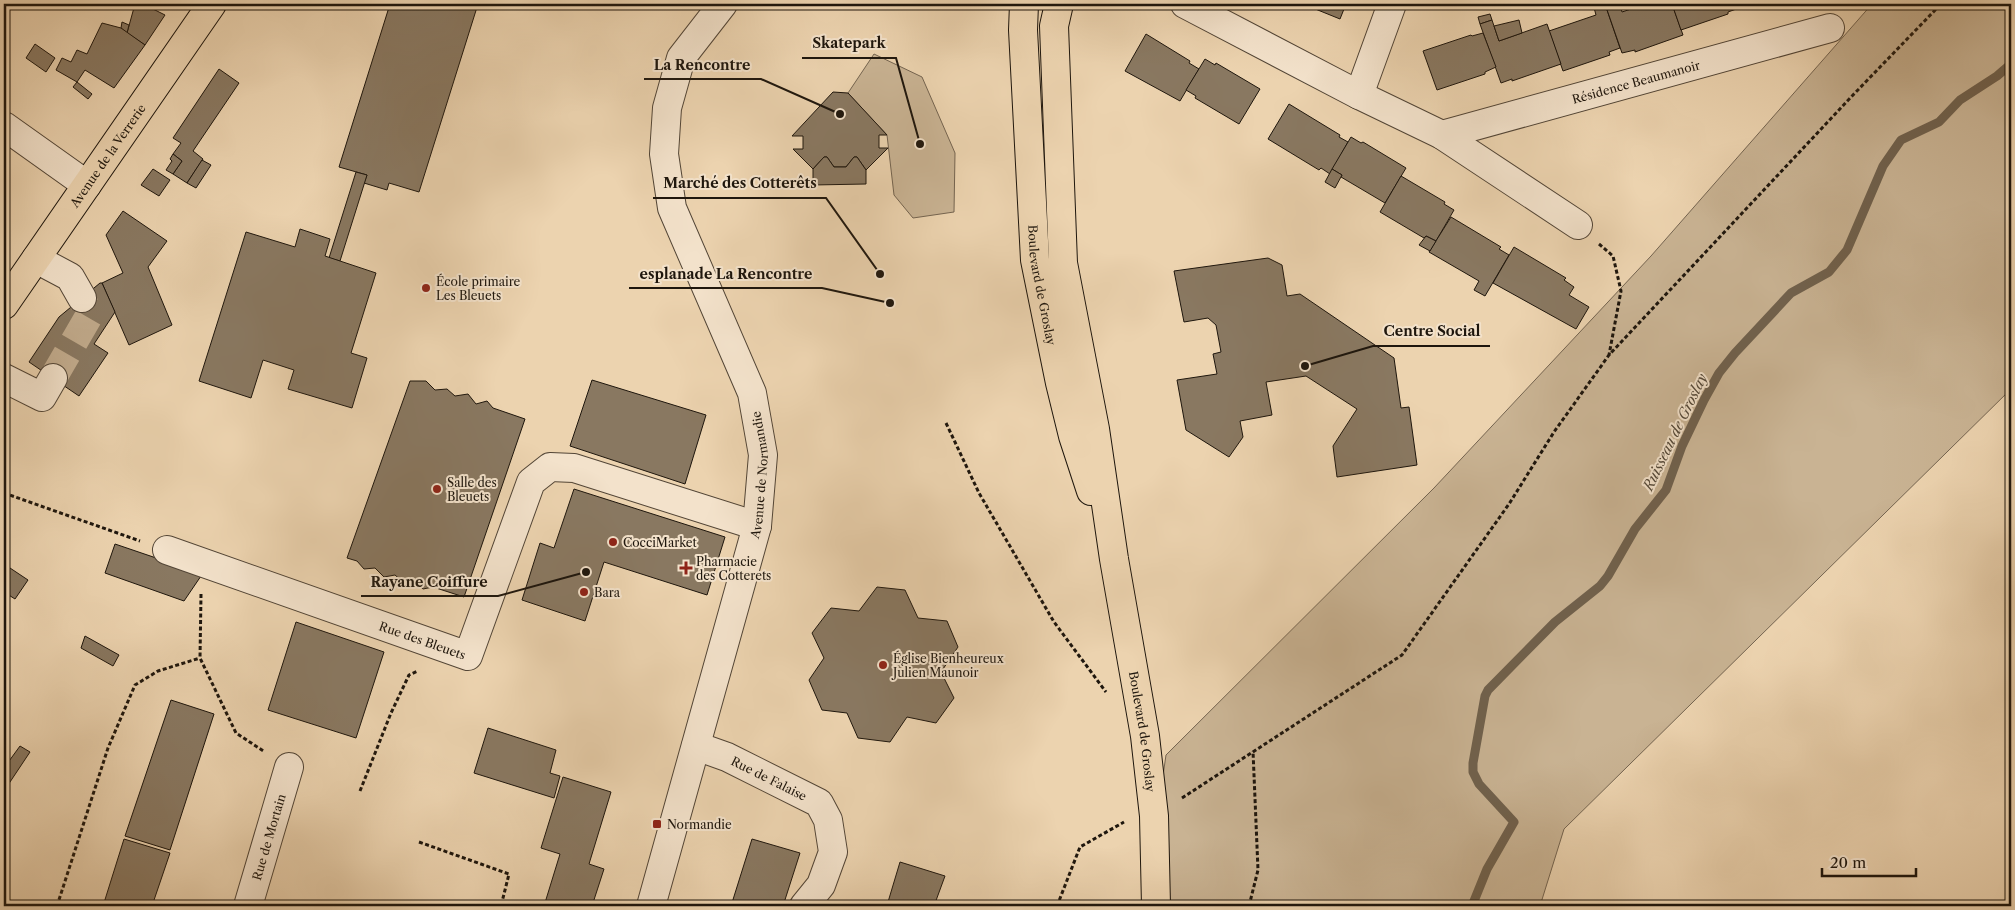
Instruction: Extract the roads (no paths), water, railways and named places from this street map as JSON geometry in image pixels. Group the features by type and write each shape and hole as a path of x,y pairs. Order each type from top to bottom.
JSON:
{"main road":[{"name":"Avenue de la Verrerie","path":"4,305 212,4"},
{"name":"Boulevard de Groslay","path":"1024,4 1023,30 1036,260 1050,338 1073,436 1114,559"},
{"name":"Boulevard de Groslay","path":"1059,4 1054,26 1063,263 1095,429 1114,559 1145,736 1154,816 1156,906"}],"street":[{"name":"Avenue de Normandie","path":"651,906 757,526 762,455 752,393 672,208 664,154 667,108 681,58 723,4"},
{"path":"1185,4 1359,95 1442,135 1578,225"},
{"path":"1359,95 1392,4"},
{"name":"Résidence Beaumanoir","path":"1442,135 1830,28"},
{"path":"4,126 87,185"},
{"path":"36,259 70,277 82,298"},
{"path":"4,378 42,397 53,378"},
{"name":"Rue des Bleuets","path":"168,550 468,656 531,482 550,467 574,468 757,526"},
{"name":"Rue de Falaise","path":"696,746 727,756 819,803 828,820 833,852 821,885 804,906"},
{"name":"Rue de Mortain","path":"248,906 289,768"}],"waterway":[{"name":"Ruisseau de Groslay","path":"1472,906 1487,869 1514,822 1479,784 1473,772 1485,696 1488,690 1555,622 1600,586 1608,576 1635,529 1666,490 1682,446 1719,373 1791,293 1829,272 1847,250 1883,166 1901,140 1939,122 1960,100 1997,76 2011,64"}],"tunnel":[{"path":"53,378 89,316 82,298"}],"place":[{"name":"La Rencontre","path":"840,114"},
{"name":"Skatepark","path":"920,144"},
{"name":"Marché des Cotterêts","path":"880,274"},
{"name":"École primaire Les Bleuets","path":"426,288"},
{"name":"esplanade La Rencontre","path":"890,303"},
{"name":"Centre Social","path":"1305,366"},
{"name":"Salle des Bleuets","path":"437,489"},
{"name":"CocciMarket","path":"613,542"},
{"name":"Pharmacie des Cotterets","path":"686,568"},
{"name":"Rayane Coiffure","path":"586,572"},
{"name":"Bara","path":"584,592"},
{"name":"Église Bienheureux Julien Maunoir","path":"883,665"},
{"name":"Normandie","path":"657,824"}]}
